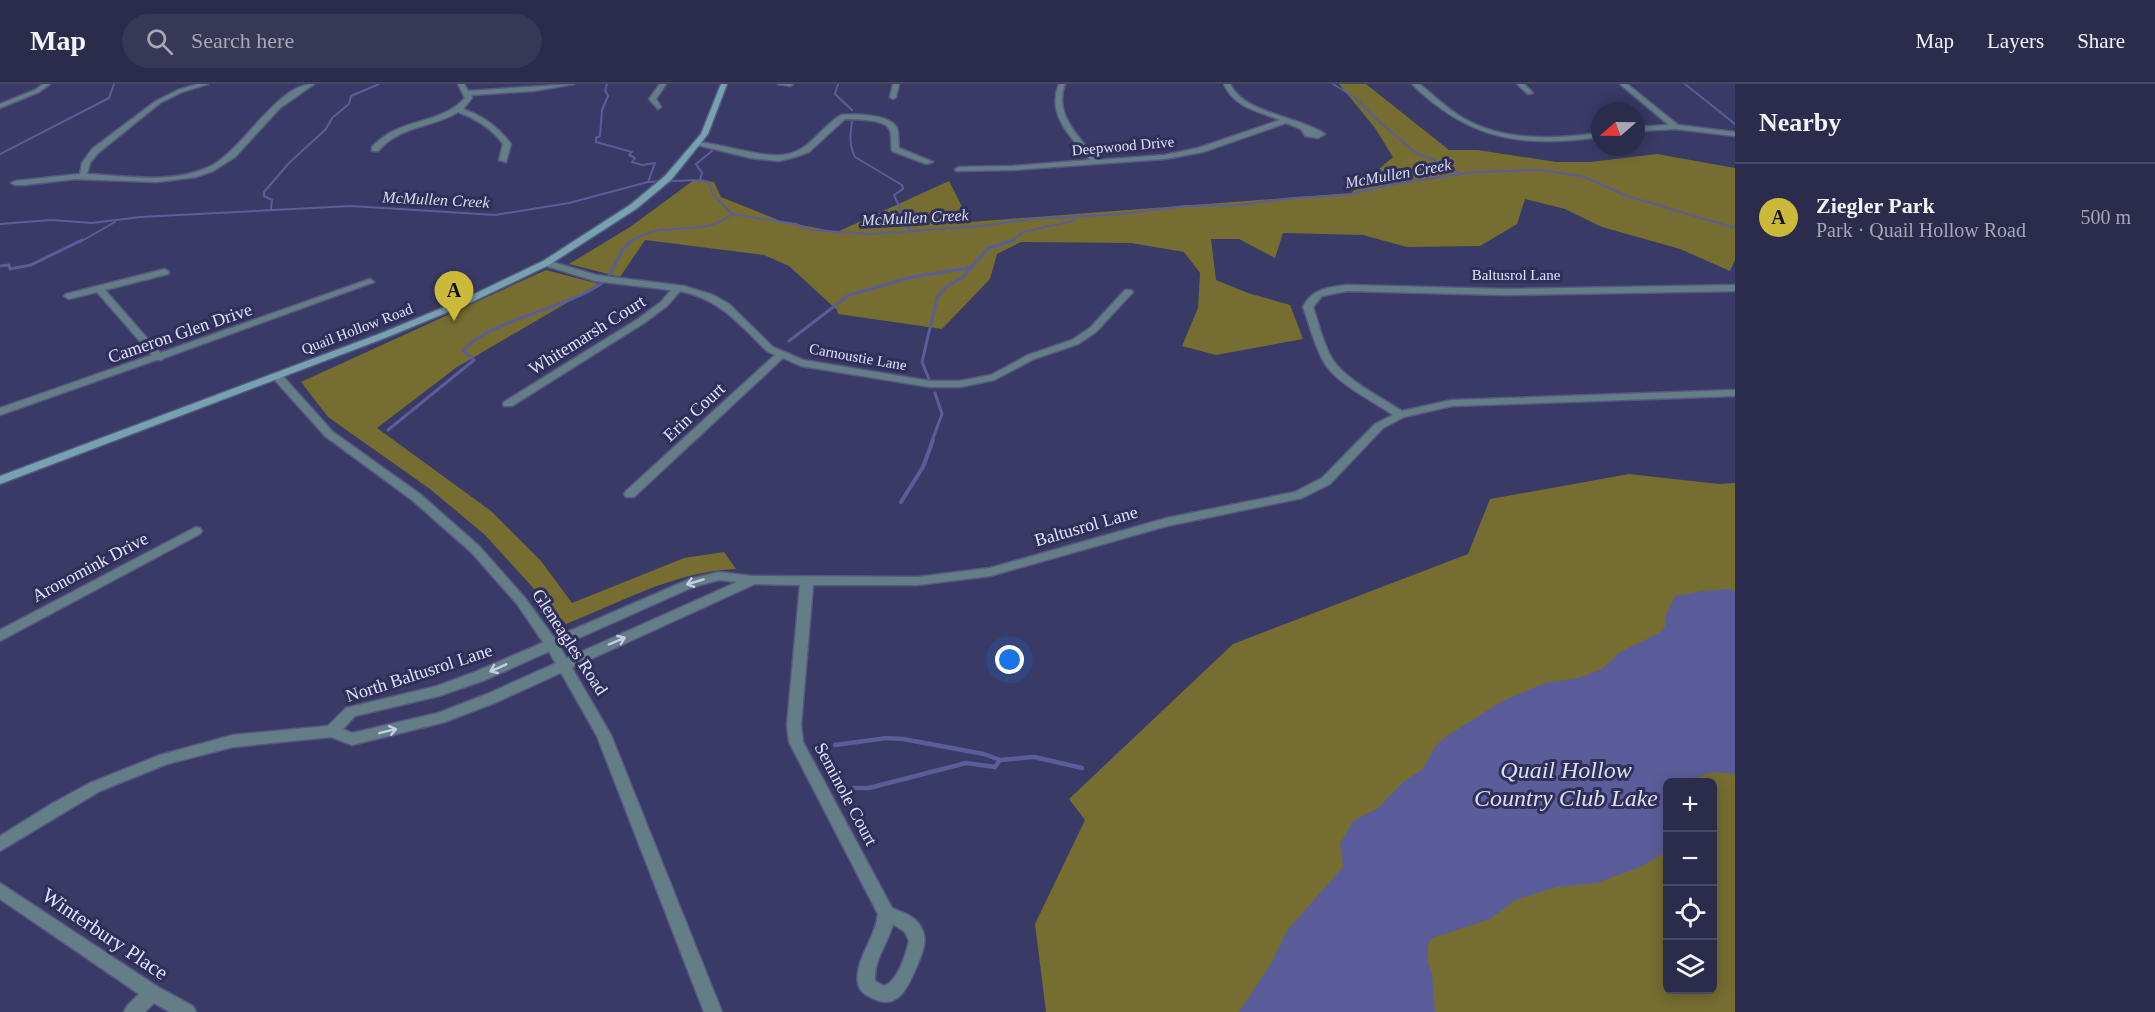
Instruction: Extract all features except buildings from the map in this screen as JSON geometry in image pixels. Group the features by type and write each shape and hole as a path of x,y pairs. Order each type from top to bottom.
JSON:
{"main road":[{"name":"Quail Hollow Road","path":"0,480 440,313 546,263 608,224 652,192 678,166 697,144 713,117 724,84"}],"street":[{"path":"0,106 37,91 47,84"},
{"path":"83,176 86,163 95,151 158,102 180,91 205,84"},
{"path":"15,183 37,183 83,176 145,180 181,177 209,169 230,158 274,109 310,84"},
{"path":"375,149 399,130 457,110 468,100 468,93 462,84"},
{"path":"468,93 571,84"},
{"path":"658,107 652,99 663,84"},
{"path":"781,84 790,84"},
{"path":"893,97 896,84"},
{"path":"1062,84 1057,96 1058,108 1095,162"},
{"path":"1227,84 1230,92 1237,99 1305,129"},
{"path":"1415,84 1462,120 1491,131 1547,138 1591,136"},
{"path":"1520,84 1530,93"},
{"path":"1623,84 1676,127"},
{"path":"457,110 473,114 500,134 507,144 503,160"},
{"path":"697,144 716,146 751,157 788,156 805,150 838,119 853,116 867,117 890,124 894,130 895,150 930,162"},
{"name":"Deepwood Drive","path":"959,170 1184,154 1284,121"},
{"path":"1645,129 1676,127 1735,134"},
{"name":"Carnoustie Lane","path":"546,263 617,282 678,288 718,300 736,315 761,342 780,355 810,365 919,383 947,385 978,381 1083,338 1128,292"},
{"path":"69,296 165,272"},
{"name":"Cameron Glen Drive","path":"0,412 370,282"},
{"name":"Whitemarsh Court","path":"508,404 641,321 664,304 678,288"},
{"name":"Baltusrol Lane","path":"1400,415 1344,377 1331,365 1309,313 1309,303 1315,296 1328,290 1347,288 1505,292 1735,288"},
{"path":"99,289 159,358"},
{"name":"Erin Court","path":"630,494 780,355"},
{"name":"Gleneagles Road","path":"277,376 329,434 416,497 467,541 522,601 552,645 604,735 713,1012"},
{"name":"Baltusrol Lane","path":"552,645 690,583 719,576 752,580 917,581 970,576 1167,522 1291,497 1326,481 1379,426 1400,415 1424,408 1452,404 1735,393"},
{"name":"Aronomink Drive","path":"0,636 196,531"},
{"name":"Baltusrol Lane","path":"332,730 352,739 440,718 492,698 752,580"},
{"name":"Seminole Court","path":"807,580 794,724 796,742 886,913"},
{"name":"North Baltusrol Lane","path":"332,730 351,712 438,691 552,645"},
{"path":"0,844 58,807 95,787 165,759 240,740 332,730"},
{"name":"Winterbury Place","path":"0,890 152,993 187,1012"},
{"path":"886,913 910,925 918,941 898,989 889,994 878,994 867,986 864,973 887,926 886,913"},
{"path":"133,1012 152,993"}],"shaded area":[{"path":"1339,84 1366,84 1449,150 1478,150 1556,162 1590,162 1657,154 1735,168 1735,260 1730,271 1680,249 1602,227 1565,209 1525,199 1517,224 1480,246 1407,247 1363,235 1283,233 1275,258 1239,239 1211,239 1216,280 1248,293 1290,305 1303,339 1216,355 1182,346 1198,308 1200,273 1184,252 1131,243 1021,242 997,254 990,279 942,329 838,314 837,310 789,266 764,255 645,240 620,277 569,264 630,227 694,180 714,182 721,197 781,221 837,232 949,181 970,222 1351,193 1393,157 1375,128"},
{"path":"546,270 599,284 457,367 377,428 491,511 541,561 572,603 684,558 724,552 736,569 692,575 670,581 566,624 485,535 430,489 328,417 301,382"},
{"path":"1629,474 1719,484 1735,483 1735,1012 1046,1012 1035,924 1085,820 1069,799 1233,644 1468,554 1490,499"}],"water":[{"name":"Quail Hollow Country Club Lake","path":"1728,589 1735,591 1735,774 1712,773 1696,778 1663,778 1663,853 1640,867 1597,883 1557,887 1515,900 1490,919 1432,938 1428,945 1427,959 1432,973 1435,1012 1239,1012 1270,965 1288,929 1343,867 1340,844 1353,821 1378,808 1403,782 1423,769 1436,745 1499,703 1545,683 1578,678 1602,669 1620,652 1659,633 1665,627 1666,615 1675,596"}],"waterway":[{"path":"0,154 109,98 114,84"},
{"path":"271,209 272,200 264,196 264,192 289,163 326,129 332,118 349,104 351,96 379,84"},
{"path":"607,84 605,90 608,96 602,110 600,136 596,138 596,142 632,152 629,155 635,158 632,162 642,165 655,163 648,182"},
{"path":"838,84 835,94 852,110"},
{"path":"1333,84 1357,99 1375,118 1416,153 1444,164 1460,174"},
{"path":"1685,84 1735,124"},
{"path":"852,122 850,140 855,157 902,185 903,189 894,195 910,231"},
{"path":"700,180 702,173 696,164 712,151"},
{"name":"McMullen Creek","path":"1077,216 1121,214 1185,206 1239,205 1293,198 1347,195 1393,184 1475,172 1542,170 1585,177 1624,195 1735,228"},
{"name":"McMullen Creek","path":"648,182 700,180"},
{"name":"McMullen Creek","path":"700,180 709,182 712,193 732,214"},
{"name":"McMullen Creek","path":"0,224 51,220 92,223 140,217 351,206 495,215 569,203 648,182"},
{"path":"630,242 657,231 708,226 732,214"},
{"name":"McMullen Creek","path":"732,214 796,224 811,230 871,234 1077,216"},
{"path":"1012,241 1023,232 1072,221 1077,216"},
{"path":"80,242 115,222"},
{"path":"0,266 9,265 10,269 31,265 82,240"},
{"path":"929,379 922,362 937,298 945,288 963,277 987,249 1012,241"},
{"path":"609,276 623,249 630,242"},
{"path":"789,341 849,295 912,277 969,268"},
{"path":"388,430 474,360 463,351 474,341 489,331 587,292 602,283"},
{"path":"932,441 942,414 935,393"},
{"path":"901,502 923,467 933,440"},
{"path":"835,745 887,738 903,739 984,754 1000,760"},
{"path":"1000,760 1034,757 1082,768"},
{"path":"853,788 869,788 966,763 995,767 1000,760"}],"place":[{"name":"Ziegler Park","path":"454,321"}]}
